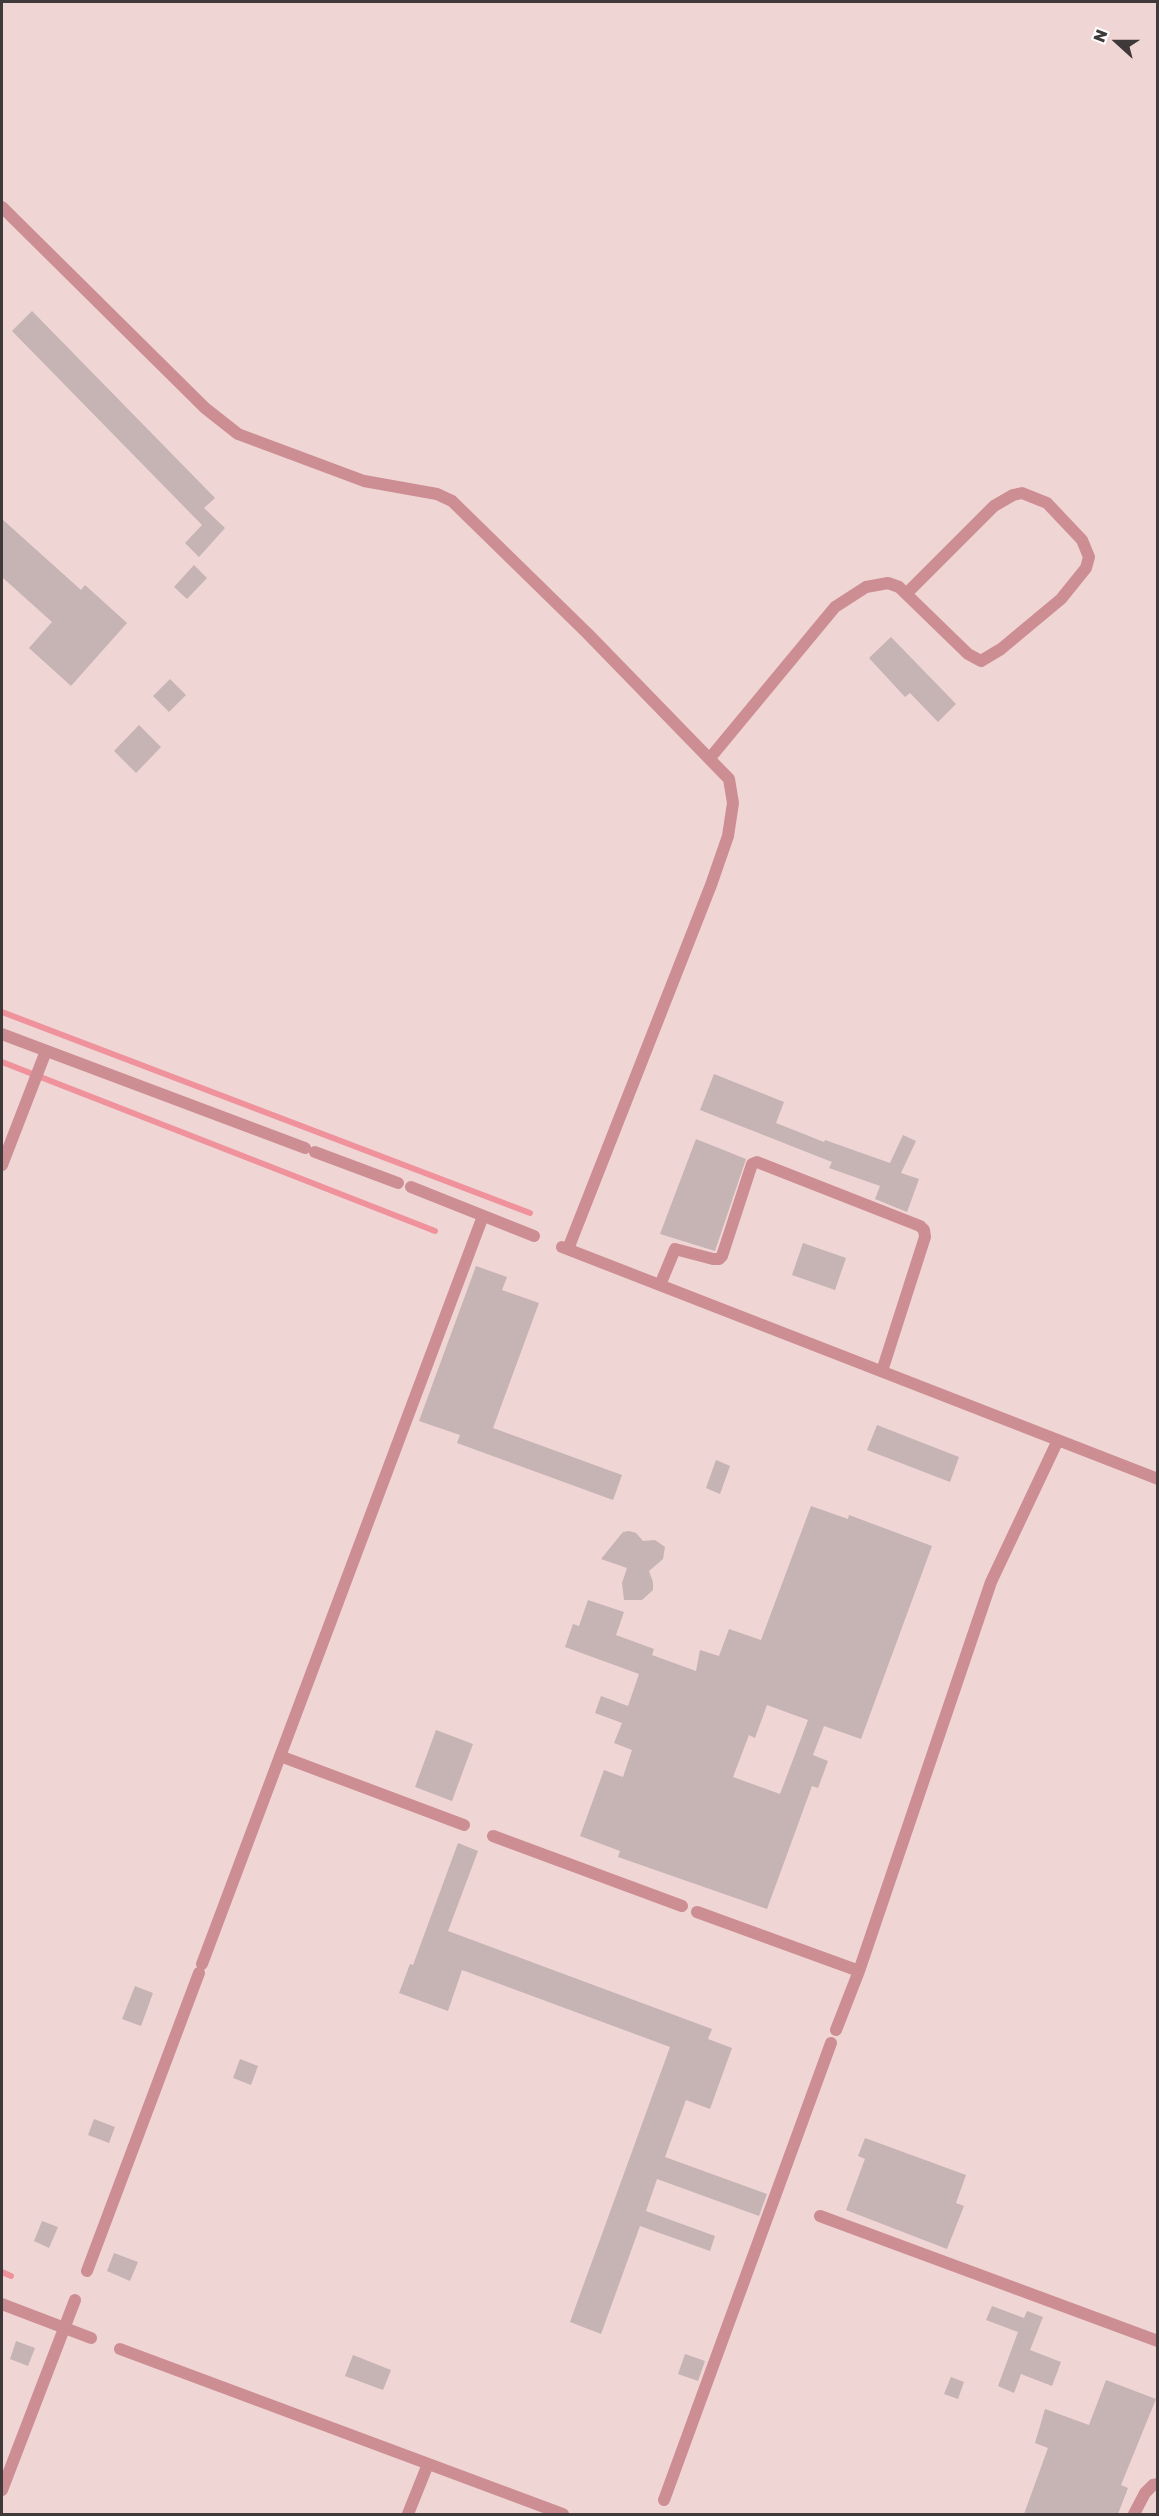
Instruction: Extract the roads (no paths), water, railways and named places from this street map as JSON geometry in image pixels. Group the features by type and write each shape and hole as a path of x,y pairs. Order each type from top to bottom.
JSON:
{"lane":[{"path":"2,207 205,408 238,434 364,481 437,494 452,501 729,779 733,803 728,836 711,885 565,1248 1158,1479"},
{"path":"710,758 835,607 866,587 888,583 894,585 968,654 981,661 1001,650 1061,599 1086,568 1089,557 1082,540 1047,504 1022,493 1013,495 994,506 906,594"},
{"path":"2,1034 398,1183"},
{"path":"2,1165 46,1051"},
{"path":"660,1285 675,1249 719,1259 752,1164 757,1162 920,1226 924,1230 925,1238 882,1371"},
{"path":"411,1187 534,1236"},
{"path":"87,2271 483,1216"},
{"path":"836,2030 859,1971 991,1582 1058,1440"},
{"path":"280,1756 464,1825"},
{"path":"493,1836 682,1906"},
{"path":"697,1912 859,1971"},
{"path":"664,2500 831,2043"},
{"path":"820,2216 1158,2341"},
{"path":"2,2490 75,2300"},
{"path":"2,2304 91,2338"},
{"path":"120,2349 563,2514"},
{"path":"408,2514 428,2464"},
{"path":"1134,2514 1145,2493 1152,2485 1158,2484"}],"waterway":[{"path":"2,1012 530,1213"},
{"path":"2,1062 435,1231"},
{"path":"2,2272 11,2276"}]}
